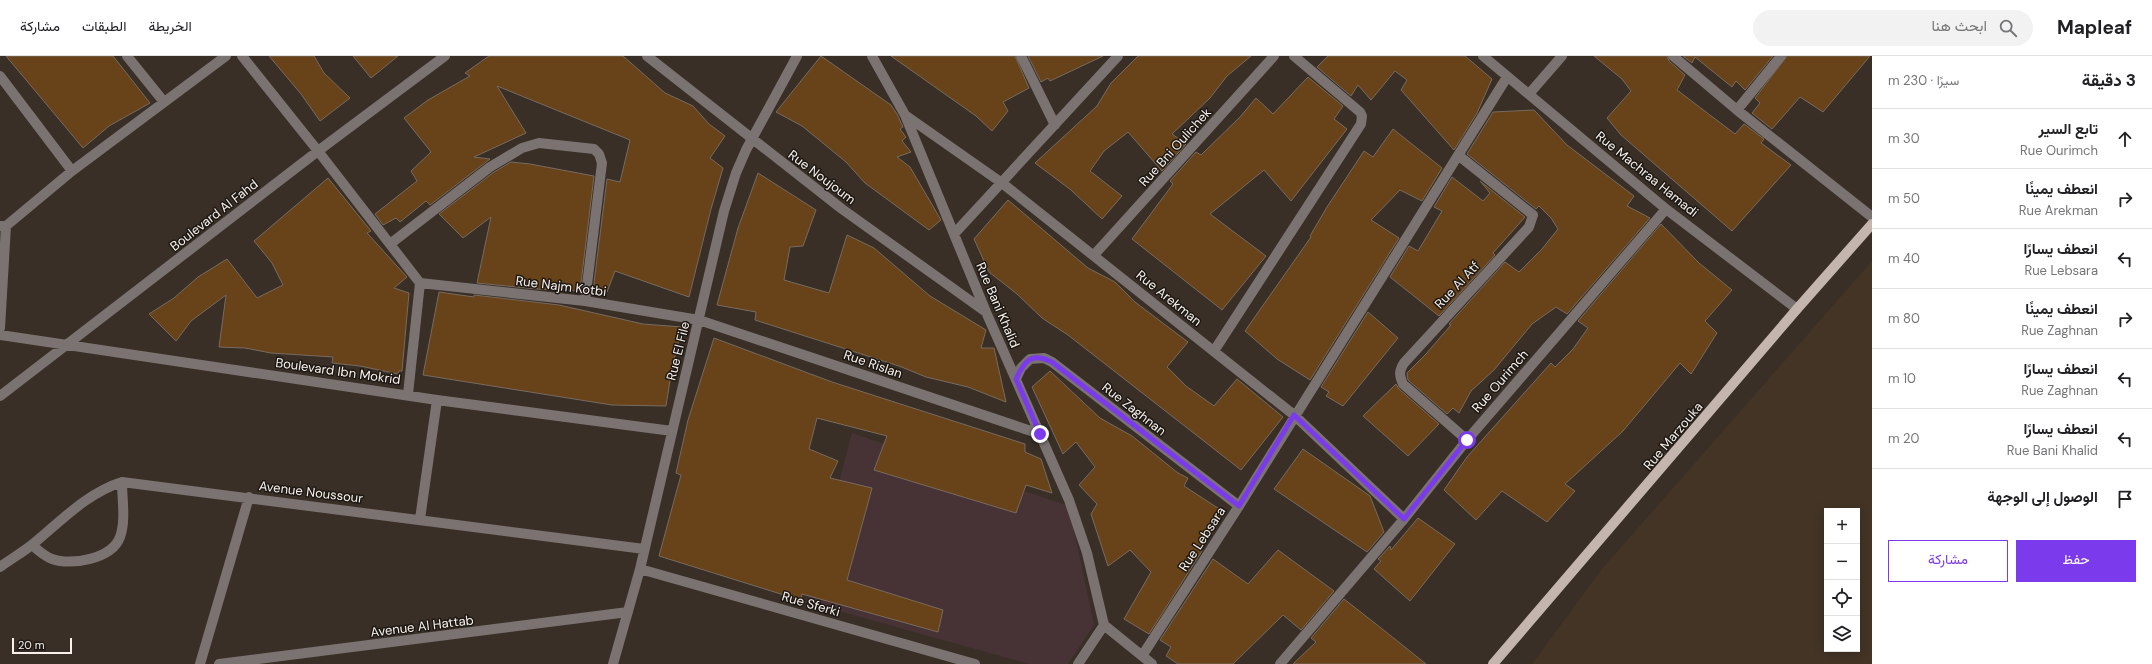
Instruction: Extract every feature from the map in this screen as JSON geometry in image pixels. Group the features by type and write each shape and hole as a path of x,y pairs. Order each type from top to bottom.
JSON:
{"main road":[{"name":"Rue Marzouka","path":"1493,664 1797,309 1872,224"}],"street":[{"path":"127,56 164,102"},
{"path":"0,328 3,226 72,171 226,56"},
{"path":"242,56 420,283 408,394"},
{"name":"Boulevard Al Fahd","path":"0,396 68,346 318,151 445,56"},
{"name":"Rue Noujoum","path":"647,56 751,139 842,208 986,312"},
{"name":"Rue El File","path":"612,664 640,569 724,211 740,162 751,139 797,56"},
{"name":"Rue Bani Khalid","path":"872,56 904,115 986,312 1069,500 1087,553 1104,625"},
{"path":"1020,56 1055,125"},
{"path":"954,234 1118,56"},
{"name":"Rue Bni Oulichek","path":"1094,255 1274,56"},
{"path":"1214,351 1361,124 1362,116 1360,112 1294,56"},
{"name":"Rue Machraa Hamadi","path":"1483,56 1666,209 1797,309"},
{"path":"1529,94 1562,56"},
{"path":"1674,56 1737,110 1872,217"},
{"path":"1737,110 1781,56"},
{"path":"0,76 72,171"},
{"name":"Rue Lebsara","path":"1142,656 1239,506 1294,415 1507,77"},
{"name":"Rue Arekman","path":"904,115 1002,183 1294,415 1404,519"},
{"path":"390,244 490,167 522,148 539,143 594,149 599,154 602,163 584,301"},
{"name":"Rue Al Atf","path":"1458,155 1533,214 1529,226 1404,363 1400,370 1399,377 1403,384 1467,440"},
{"name":"Rue Ourimch","path":"1280,664 1404,519 1467,440 1666,209"},
{"name":"Rue Najm Kotbi","path":"420,283 584,301 699,320"},
{"name":"Rue Rislan","path":"699,320 1040,434"},
{"name":"Boulevard Ibn Mokrid","path":"0,335 408,394 437,400 672,431"},
{"name":"Rue Zaghnan","path":"1016,379 1021,368 1030,359 1044,358 1052,362 1239,506"},
{"path":"420,519 437,400"},
{"path":"32,545 45,556 62,561 98,557 109,552 120,537 122,526 122,482"},
{"name":"Avenue Noussour","path":"0,567 32,545 88,498 106,486 122,482 249,497 644,549"},
{"path":"200,664 249,497"},
{"name":"Rue Sferki","path":"640,569 974,664"},
{"name":"Avenue Al Hattab","path":"218,664 252,662 628,612"},
{"path":"1078,664 1104,625 1152,664"}],"shaded area":[{"path":"1872,261 1872,664 1532,664 1602,569"},
{"path":"852,433 1069,506 1094,625 1068,664 1029,664 807,602"}],"building":[{"path":"6,56 113,56 150,103 109,126 83,148"},
{"path":"269,56 314,56 324,73 350,98 320,121 301,94"},
{"path":"353,56 398,56 371,78"},
{"path":"489,56 623,56 665,93 693,106 709,124 725,136 710,158 723,168 689,297 615,271 607,292 593,291 607,179 620,182 630,140 497,86 526,133 474,157 490,159 430,205 426,201 400,222 396,218 383,225 375,214 417,181 411,171 431,152 404,118 428,100 470,76 465,73"},
{"path":"821,56 891,105 897,114 903,127 900,129 906,137 902,141 911,152 897,157 910,167 941,220 929,230 865,183 846,162 802,126 776,112"},
{"path":"891,56 1015,56 1029,88 1003,102 1008,111 992,131 976,116"},
{"path":"1028,56 1103,56 1050,81 1048,78 1041,82"},
{"path":"1138,56 1251,56 1227,76 1210,98 1172,134 1186,144 1162,171 1128,132 1104,151 1090,171 1122,196 1102,219 1071,190 1035,163 1097,106 1111,83"},
{"path":"1328,56 1465,56 1492,79 1477,113 1454,150 1401,90 1407,80 1395,71 1371,100 1358,85 1351,96 1317,67"},
{"path":"1594,56 1667,56 1669,61 1685,75 1677,90 1735,134 1744,124 1764,139 1761,143 1791,165 1732,231 1621,135 1607,118 1631,91 1622,79"},
{"path":"1683,56 1773,56 1745,90 1736,81 1732,87 1695,57 1692,63"},
{"path":"1787,56 1870,56 1823,112 1800,97 1772,129 1752,113 1760,103 1755,98"},
{"path":"1308,77 1343,106 1334,119 1347,129 1291,201 1264,170 1210,214 1266,256 1222,310 1132,239 1173,184 1170,181 1196,152 1201,155 1240,117 1256,98 1273,114"},
{"path":"1534,110 1567,145 1634,196 1627,206 1650,218 1567,314 1556,307 1532,324 1494,370 1471,391 1459,413 1453,408 1447,414 1408,380 1407,373 1426,354 1451,325 1449,324 1505,262 1519,272 1542,249 1558,229 1551,218 1539,206 1536,209 1467,154 1493,112"},
{"path":"1393,129 1442,168 1422,201 1400,190 1371,220 1399,238 1310,380 1277,359 1245,331 1311,237 1310,236 1327,207 1364,151 1373,157"},
{"path":"511,162 594,176 580,291 537,289 477,283 491,217 463,238 439,214 494,172"},
{"path":"758,173 816,210 803,246 790,247 784,280 829,293 847,235 874,248 930,296 986,330 981,348 994,348 1006,402 968,387 926,377 899,366 755,320 756,312 717,305 738,228"},
{"path":"1452,177 1483,201 1490,193 1480,181 1525,217 1493,253 1495,255 1439,316 1390,277 1409,246 1418,251 1442,211 1434,207"},
{"path":"328,178 371,231 367,233 407,277 394,288 409,293 402,371 399,371 398,374 360,366 332,363 333,357 271,353 245,348 219,347 226,295 191,321 176,341 149,314 174,298 198,277 227,259 257,298 283,285 272,263 254,241"},
{"path":"1008,200 1088,268 1115,282 1135,302 1188,342 1167,367 1186,386 1214,406 1237,379 1283,417 1241,470 1068,335 1042,318 1017,294 989,272 974,239"},
{"path":"1661,224 1699,263 1732,290 1705,321 1717,333 1691,374 1680,363 1623,431 1565,484 1575,491 1547,522 1502,491 1476,520 1444,490 1467,457 1551,363 1555,367 1573,349 1588,328 1578,321"},
{"path":"439,292 474,297 474,295 559,305 643,324 682,327 672,368 666,406 612,405 423,375"},
{"path":"1368,312 1398,338 1343,406 1326,396 1329,392 1321,387"},
{"path":"714,338 832,382 1025,444 1025,452 1041,459 1052,493 1026,485 1016,513 874,470 887,436 817,418 809,449 838,461 830,478 872,488 847,580 943,610 938,632 802,594 800,600 659,556 681,475 676,473 688,420"},
{"path":"1050,371 1100,418 1132,436 1178,473 1188,478 1184,486 1224,512 1200,550 1202,551 1149,634 1124,619 1151,572 1130,550 1108,566 1091,514 1097,504 1079,485 1095,467 1076,442 1063,454 1032,387"},
{"path":"1396,384 1399,389 1439,424 1408,456 1363,416"},
{"path":"1303,449 1370,496 1384,532 1367,552 1274,489"},
{"path":"1418,518 1455,544 1410,601 1374,569 1381,561 1378,559 1390,546 1391,550"},
{"path":"1278,550 1334,591 1301,630 1283,615 1233,664 1178,664 1166,656 1171,647 1160,640 1213,559 1248,584"},
{"path":"1344,599 1426,664 1293,664 1316,642 1311,638"}],"route":[{"path":"1040,434 1016,379 1021,368 1030,359 1044,358 1052,362 1239,506 1294,415 1404,519 1467,440"}]}
